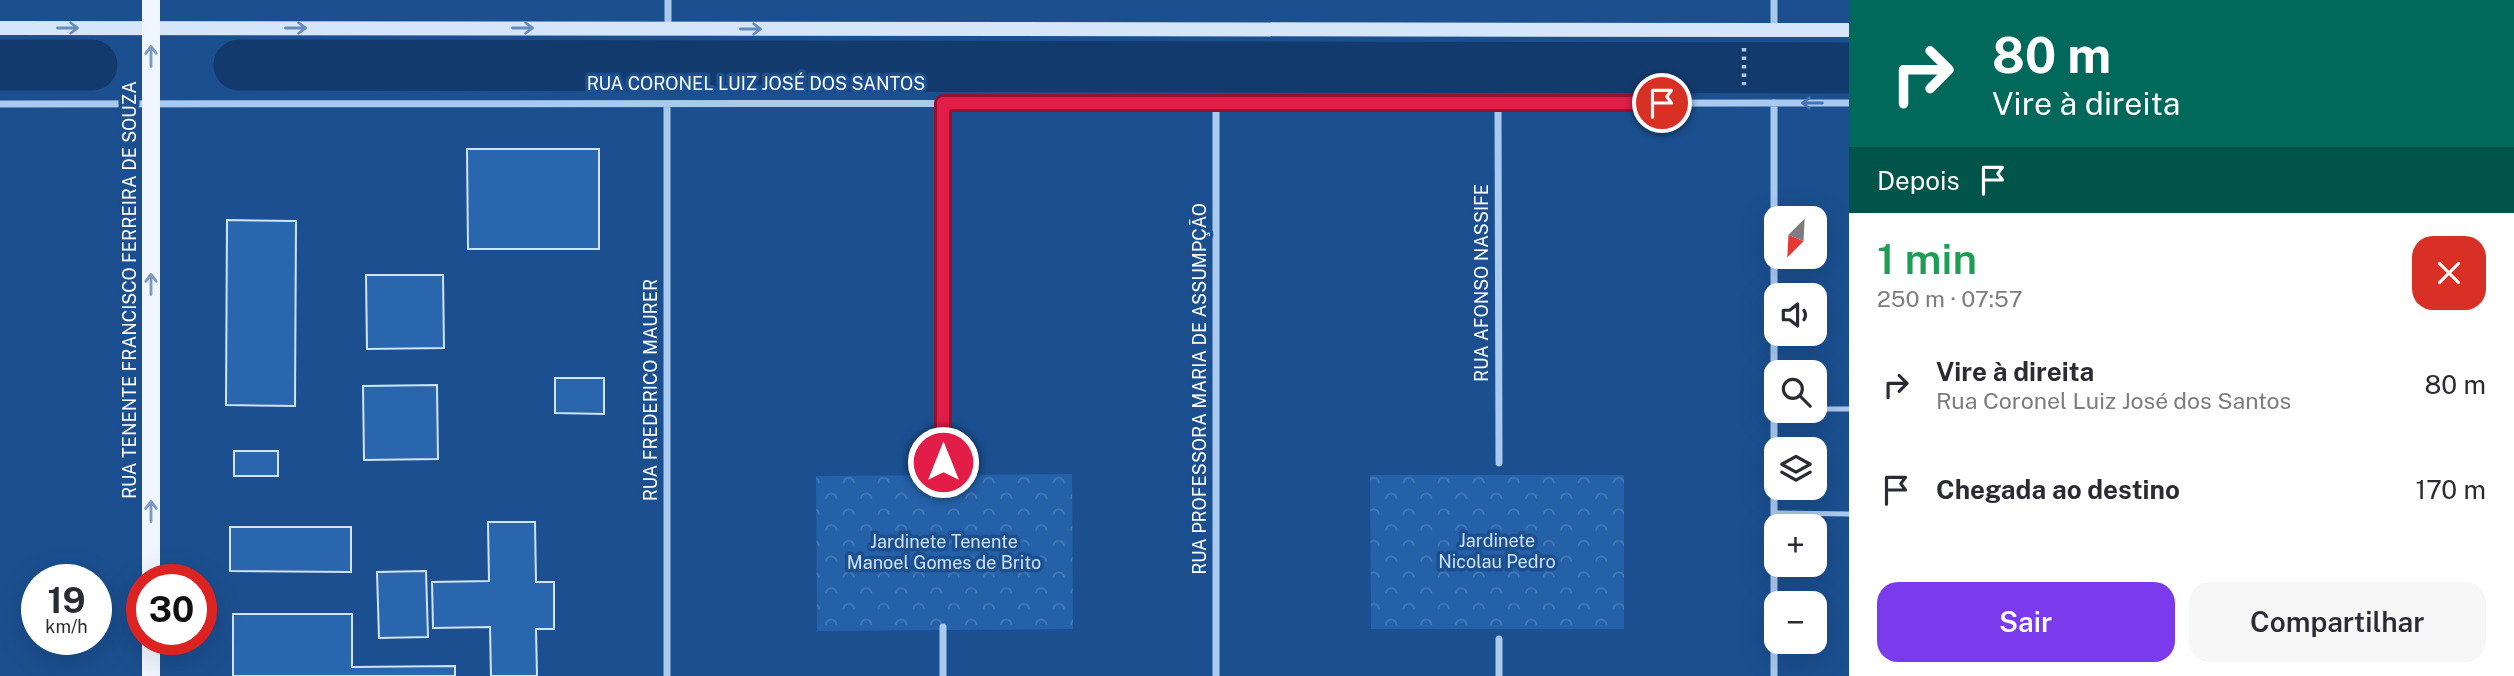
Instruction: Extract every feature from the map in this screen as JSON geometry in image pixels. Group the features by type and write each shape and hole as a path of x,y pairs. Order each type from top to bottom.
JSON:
{"main road":[{"name":"RUA TENENTE FRANCISCO FERREIRA DE SOUZA","path":"151,0 151,564"},
{"path":"0,28 1849,30"},
{"path":"151,655 151,676"}],"street":[{"path":"668,0 668,29"},
{"path":"1774,0 1774,30"},
{"path":"943,103 943,462"},
{"name":"RUA PROFESSORA MARIA DE ASSUMPÇÃO","path":"1216,103 1216,676"},
{"name":"RUA AFONSO NASSIFE","path":"1497,103 1499,463"},
{"path":"1774,103 1775,360"},
{"name":"RUA CORONEL LUIZ JOSÉ DOS SANTOS","path":"0,104 1849,103"},
{"name":"RUA FREDERICO MAURER","path":"667,104 667,676"},
{"path":"1774,676 1775,423"},
{"path":"943,627 943,676"},
{"path":"1499,639 1499,676"}],"lane":[{"path":"1827,409 1849,409"},
{"path":"1774,513 1849,514"}],"path":[{"path":"1744,30 1744,103"}],"green space":[{"name":"Jardinete Tenente Manoel Gomes de Brito","path":"1072,474 1073,629 817,631 816,476"},
{"name":"Jardinete Nicolau Pedro","path":"1370,475 1624,475 1624,629 1371,629"}],"building":[{"path":"467,149 599,149 599,249 468,249"},
{"path":"227,220 296,221 295,406 226,405"},
{"path":"366,275 443,275 444,348 367,349"},
{"path":"555,378 604,378 604,414 555,413"},
{"path":"437,385 438,459 364,460 363,386"},
{"path":"234,451 278,451 278,476 234,476"},
{"path":"488,522 535,522 536,582 554,582 554,629 536,629 537,676 491,676 490,627 433,628 432,582 489,581"},
{"path":"230,527 351,527 351,572 230,571"},
{"path":"426,571 428,637 379,638 377,572"},
{"path":"233,614 352,614 352,667 455,666 455,676 233,676"}],"waterway":[{"path":"0,65 92,65"},
{"path":"239,65 1849,68"}],"route":[{"path":"943,462 943,103 1662,103"}]}
